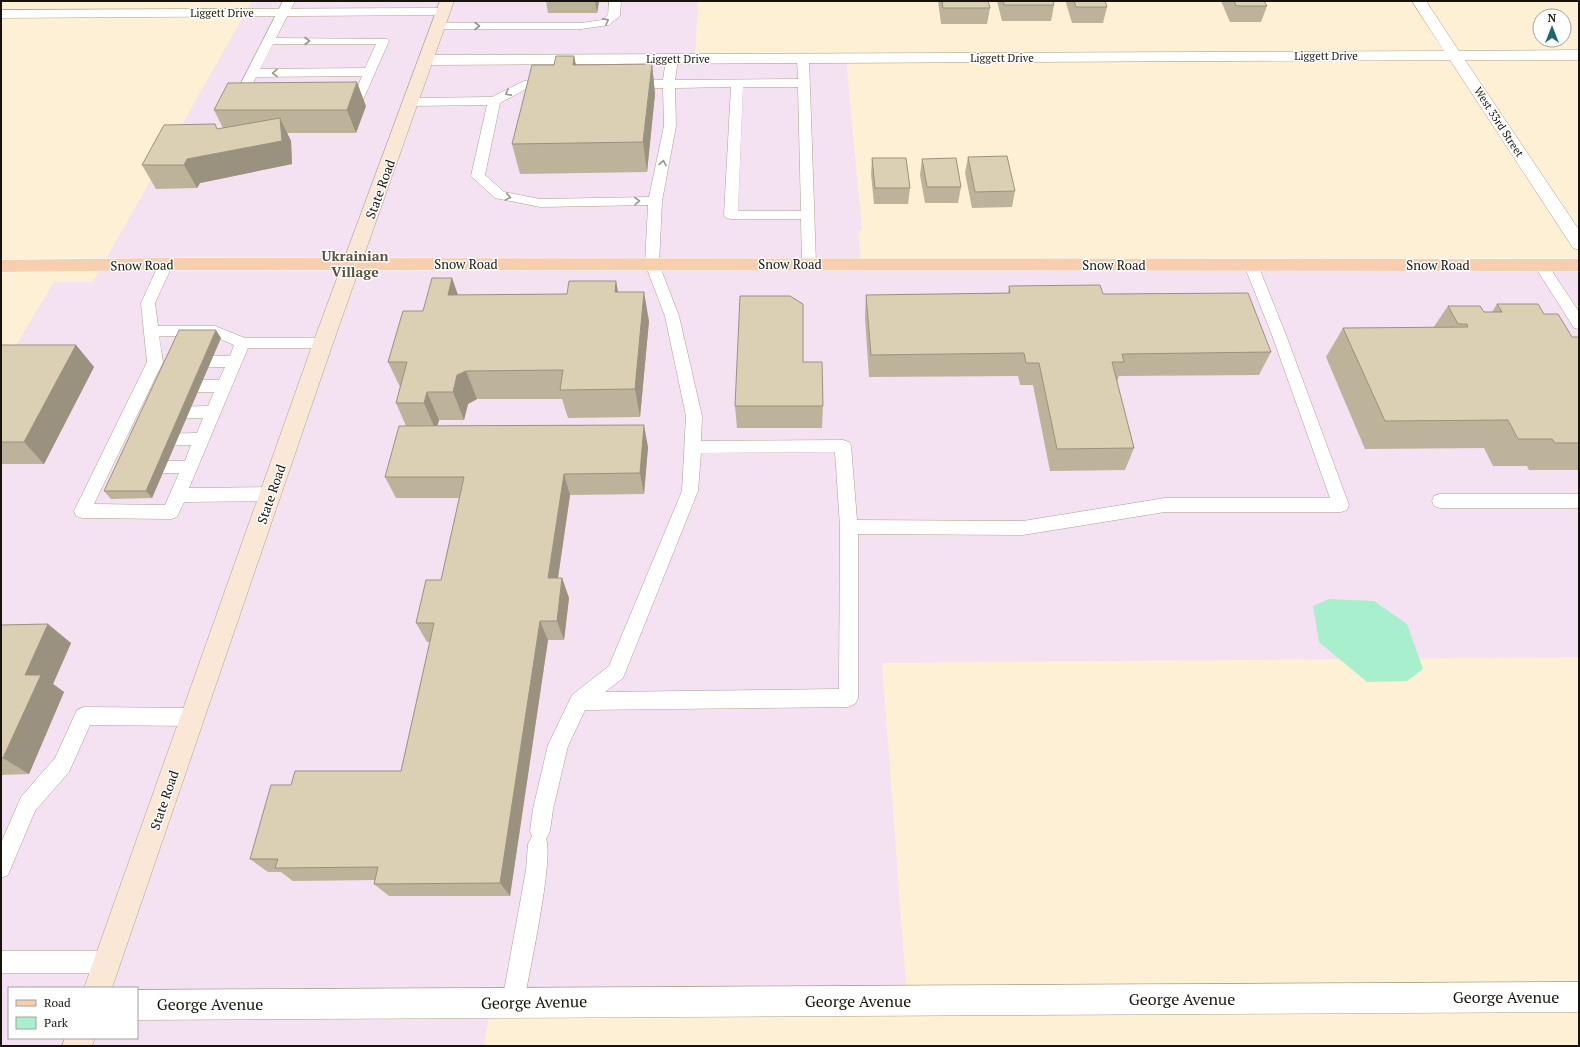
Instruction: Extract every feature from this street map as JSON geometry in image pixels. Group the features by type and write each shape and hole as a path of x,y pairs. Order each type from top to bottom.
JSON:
{"main road":[{"name":"State Road","path":"98,987 272,494 323,343 443,13"},
{"name":"Snow Road","path":"1,266 166,264 1579,265"}],"street":[{"name":"West 33rd Street","path":"1419,1 1579,244"},
{"name":"Liggett Drive","path":"1,14 286,7 443,13"},
{"name":"Liggett Drive","path":"426,60 1579,55"},
{"name":"George Avenue","path":"138,1005 1579,997"}],"lane":[{"path":"443,13 582,26 604,23 614,16 615,1"},
{"path":"255,97 240,97 286,7"},
{"path":"268,41 383,41 358,96 327,97"},
{"path":"513,1002 536,870 543,809 558,744 579,701 616,672 690,491 694,416 672,316 652,264 655,201 670,126 669,84 672,59"},
{"path":"803,59 809,264"},
{"path":"252,73 370,72"},
{"path":"737,83 731,215 808,215"},
{"path":"616,84 804,83"},
{"path":"411,102 494,101 524,85 562,84"},
{"path":"494,101 478,176 500,195 540,203 655,201"},
{"path":"166,264 148,303 151,331 167,362"},
{"path":"849,528 1023,528 1165,505 1341,505 1279,335 1251,265"},
{"path":"1541,265 1579,324"},
{"path":"151,331 215,331 243,343 323,343"},
{"path":"167,362 116,468 82,511 171,512 243,343"},
{"path":"167,362 235,361"},
{"path":"155,386 224,386"},
{"path":"143,413 213,412"},
{"path":"130,440 202,439"},
{"path":"579,701 848,698 849,528 843,446 693,447"},
{"path":"116,468 190,467"},
{"path":"178,495 272,494"},
{"path":"1440,501 1579,501"},
{"path":"1,868 28,804 62,765 84,716 193,717"},
{"path":"1,962 108,962"}],"shaded area":[{"path":"252,1 698,1 695,59 846,59 862,231 858,231 861,264 1579,265 1579,657 882,663 907,1000 491,1003 484,1046 1,1046 1,370 54,282 93,282"}],"green space":[{"path":"1329,599 1374,601 1407,624 1423,669 1407,681 1367,682 1319,642 1313,606"}],"building":[{"path":"942,1 988,1 990,8 943,8"},
{"path":"1003,1 1053,1 1054,5 1004,5"},
{"path":"1074,1 1105,1 1107,7 1076,7"},
{"path":"1234,1 1264,1 1267,6 1236,6"},
{"path":"556,56 574,56 573,65 652,64 643,142 512,144 532,65 554,65"},
{"path":"357,82 347,110 214,110 228,83"},
{"path":"280,118 282,141 187,159 184,165 142,165 164,125 215,124 217,129"},
{"path":"1007,156 1015,191 975,192 968,157"},
{"path":"872,158 906,158 910,188 875,188"},
{"path":"956,158 961,187 927,187 922,159"},
{"path":"432,278 452,278 448,295 567,294 569,281 616,281 615,292 644,292 635,389 560,390 563,370 466,371 457,375 453,392 427,392 424,403 396,403 407,362 388,362 403,311 423,311"},
{"path":"1100,285 1103,294 1248,293 1271,352 1122,354 1124,362 1112,362 1134,448 1057,449 1039,363 1026,363 1024,353 871,355 866,295 1010,293 1009,286"},
{"path":"740,296 790,296 803,304 803,362 822,362 823,406 735,406"},
{"path":"1497,304 1538,304 1544,314 1558,314 1572,337 1579,337 1579,443 1555,443 1552,439 1518,439 1508,420 1385,421 1343,328 1468,327 1467,324 1458,324 1448,306 1480,306 1484,312 1502,312"},
{"path":"179,330 216,330 146,491 104,491"},
{"path":"2,345 76,345 24,442 1,442"},
{"path":"644,425 640,473 564,474 548,578 562,578 557,621 540,621 500,883 374,884 378,867 275,868 278,859 250,859 271,785 291,785 295,771 401,771 434,623 416,623 426,580 441,580 464,477 385,477 399,426"},
{"path":"48,624 25,675 41,675 3,758 1,758 1,625"}],"district":[{"name":"Ukrainian Village","path":"355,264"}]}
